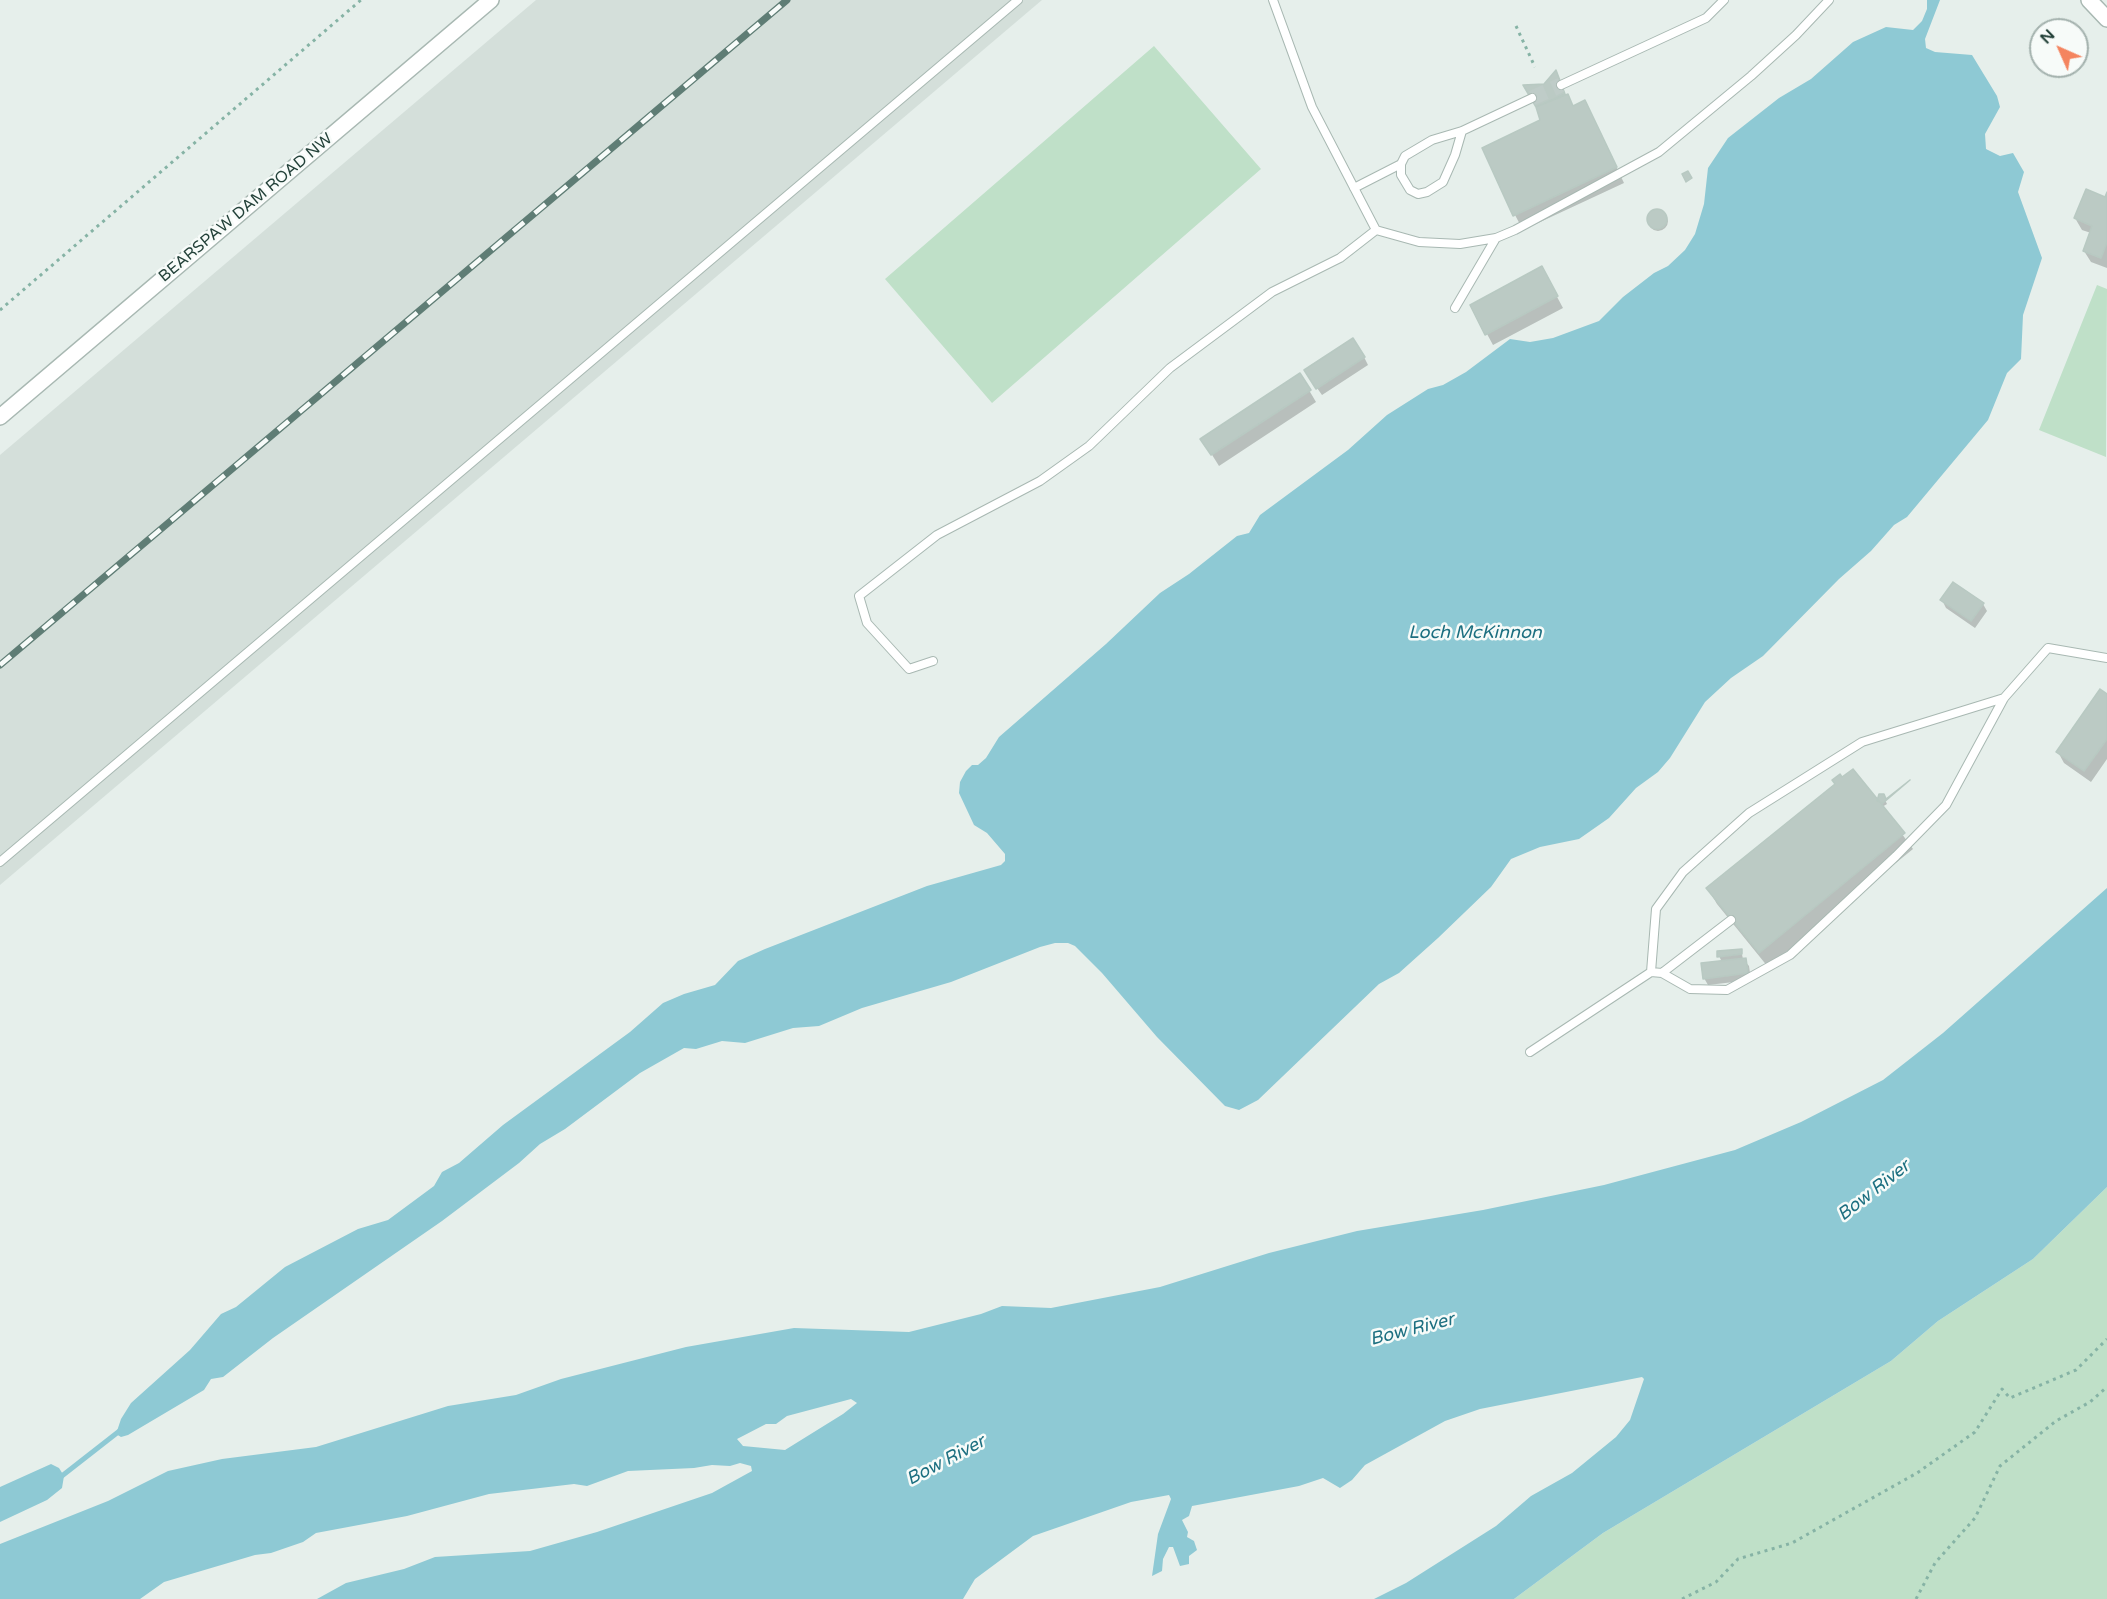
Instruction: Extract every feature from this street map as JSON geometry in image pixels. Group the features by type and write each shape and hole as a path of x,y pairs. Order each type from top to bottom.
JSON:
{"street":[{"name":"BEARSPAW DAM ROAD NW","path":"0,417 491,0"},
{"path":"2089,0 2107,19"}],"lane":[{"path":"0,862 1018,0"},
{"path":"1273,0 1312,107 1376,230 1419,242 1460,244 1497,238 1515,230 1659,152 1758,69 1829,0"},
{"path":"1561,85 1707,18 1724,0"},
{"path":"1462,131 1448,172 1435,188 1418,194 1410,190 1404,183 1401,164 1405,156 1422,145 1462,131 1532,98"},
{"path":"1354,188 1401,164"},
{"path":"933,661 909,669 867,623 859,596 937,535 1040,481 1089,446 1170,368 1272,292 1340,258 1376,230"},
{"path":"1455,308 1497,238"},
{"path":"1530,1052 1651,972 1662,973 1690,989 1727,990 1790,955 1896,856 1946,805 2004,698 2048,648 2107,658"},
{"path":"1651,972 1656,909 1683,872 1749,813 1862,742 2004,698"},
{"path":"1662,973 1731,920"}],"path":[{"path":"0,310 361,0"},
{"path":"1516,26 1535,67"},
{"path":"1682,1599 1716,1582 1738,1559 1792,1543 1917,1473 1975,1432 2002,1389 2010,1398 2076,1370 2107,1339"},
{"path":"1916,1599 1935,1563 1975,1518 2000,1466 2056,1420 2090,1402 2107,1387"}],"shaded area":[{"path":"536,0 1042,0 0,885 0,455"}],"green space":[{"path":"1154,46 1261,169 992,403 885,279"},
{"path":"2097,285 2107,289 2106,457 2039,430"},
{"path":"2107,1187 2107,1599 1514,1599 1603,1533 1891,1361 1938,1321 2033,1259"}],"water":[{"name":"Loch McKinnon","path":"1927,0 1940,0 1925,39 1926,48 1935,52 1972,55 1997,96 2000,107 1985,134 1986,149 2000,156 2013,153 2024,172 2018,192 2042,258 2023,315 2021,359 2007,373 1988,420 1907,517 1894,525 1871,551 1839,579 1763,656 1731,678 1705,702 1670,758 1658,772 1636,788 1609,818 1579,839 1540,847 1511,859 1491,887 1438,938 1399,973 1379,984 1258,1100 1239,1110 1225,1106 1157,1037 1102,973 1075,946 1068,943 1055,943 1040,947 951,982 862,1008 819,1026 793,1028 745,1043 722,1041 696,1049 684,1048 640,1073 565,1129 540,1144 519,1163 442,1221 273,1338 223,1377 211,1379 204,1390 128,1435 121,1437 116,1434 121,1419 131,1403 190,1350 221,1314 236,1307 285,1267 358,1229 388,1220 434,1186 442,1172 459,1163 503,1125 630,1032 663,1003 715,985 738,961 765,949 927,886 1001,865 1005,861 1005,854 987,833 974,825 959,793 960,782 966,771 986,758 999,737 1106,644 1160,593 1189,574 1237,536 1249,533 1260,515 1348,450 1387,415 1428,389 1443,385 1466,372 1510,339 1530,342 1553,338 1599,321 1623,297 1654,273 1668,266 1685,250 1695,234 1704,204 1708,168 1728,138 1779,98 1811,79 1853,42 1886,27 1913,30 1922,21 1927,9"},
{"name":"Bow River","path":"2107,888 2107,1187 2033,1259 1938,1321 1891,1361 1603,1533 1514,1599 1374,1599 1406,1583 1496,1526 1531,1496 1572,1473 1616,1437 1630,1420 1644,1379 1642,1377 1480,1409 1445,1421 1365,1465 1352,1480 1340,1488 1323,1478 1299,1486 1192,1506 1189,1516 1182,1520 1188,1532 1187,1537 1194,1541 1197,1550 1189,1556 1189,1564 1180,1566 1173,1547 1169,1547 1163,1559 1162,1571 1152,1576 1158,1534 1171,1499 1169,1495 1131,1502 1033,1536 975,1579 963,1599 317,1599 346,1583 404,1569 435,1557 530,1551 597,1532 712,1493 752,1471 751,1466 740,1463 730,1466 712,1465 628,1471 587,1486 574,1484 489,1494 407,1516 316,1533 303,1542 271,1553 255,1555 164,1582 140,1599 0,1599 0,1544 108,1501 168,1471 222,1459 316,1447 448,1406 516,1395 561,1379 686,1347 794,1328 909,1332 981,1314 1002,1306 1051,1308 1160,1287 1269,1253 1357,1231 1483,1210 1604,1185 1735,1150 1801,1122 1883,1080 1943,1033","holes":["851,1399 857,1403 785,1450 743,1446 737,1439 766,1424 776,1424 787,1416"]},
{"path":"51,1464 59,1468 64,1476 62,1488 47,1500 0,1522 0,1487"}],"building":[{"path":"1556,70 1565,94 1536,107 1523,85 1544,84"},
{"path":"1568,94 1573,106 1585,100 1617,167 1513,216 1482,148 1540,120 1536,107"},
{"path":"1688,171 1692,178 1686,182 1682,174"},
{"path":"2086,189 2105,197 2107,192 2107,242 2101,258 2083,251 2092,226 2074,218"},
{"path":"1657,209 1664,212 1667,219 1664,226 1657,229 1650,226 1647,219 1650,212"},
{"path":"1542,266 1558,296 1485,335 1470,305"},
{"path":"1353,338 1365,357 1316,389 1304,370"},
{"path":"1300,373 1311,390 1211,455 1200,439"},
{"path":"1953,582 1984,603 1971,621 1940,600"},
{"path":"2100,689 2107,694 2107,739 2084,771 2056,752"},
{"path":"1853,769 1905,833 1759,953 1706,888 1835,784 1832,780 1840,774 1842,777"},
{"path":"1910,780 1883,803 1877,801 1879,794 1884,794 1886,799"},
{"path":"1742,949 1742,954 1717,957 1717,951"},
{"path":"1746,958 1748,973 1703,979 1701,963"}],"waterway":[{"path":"58,1479 122,1429"}],"tunnel":[{"path":"1532,98 1561,85"}],"railway":[{"path":"0,665 787,0"}]}
